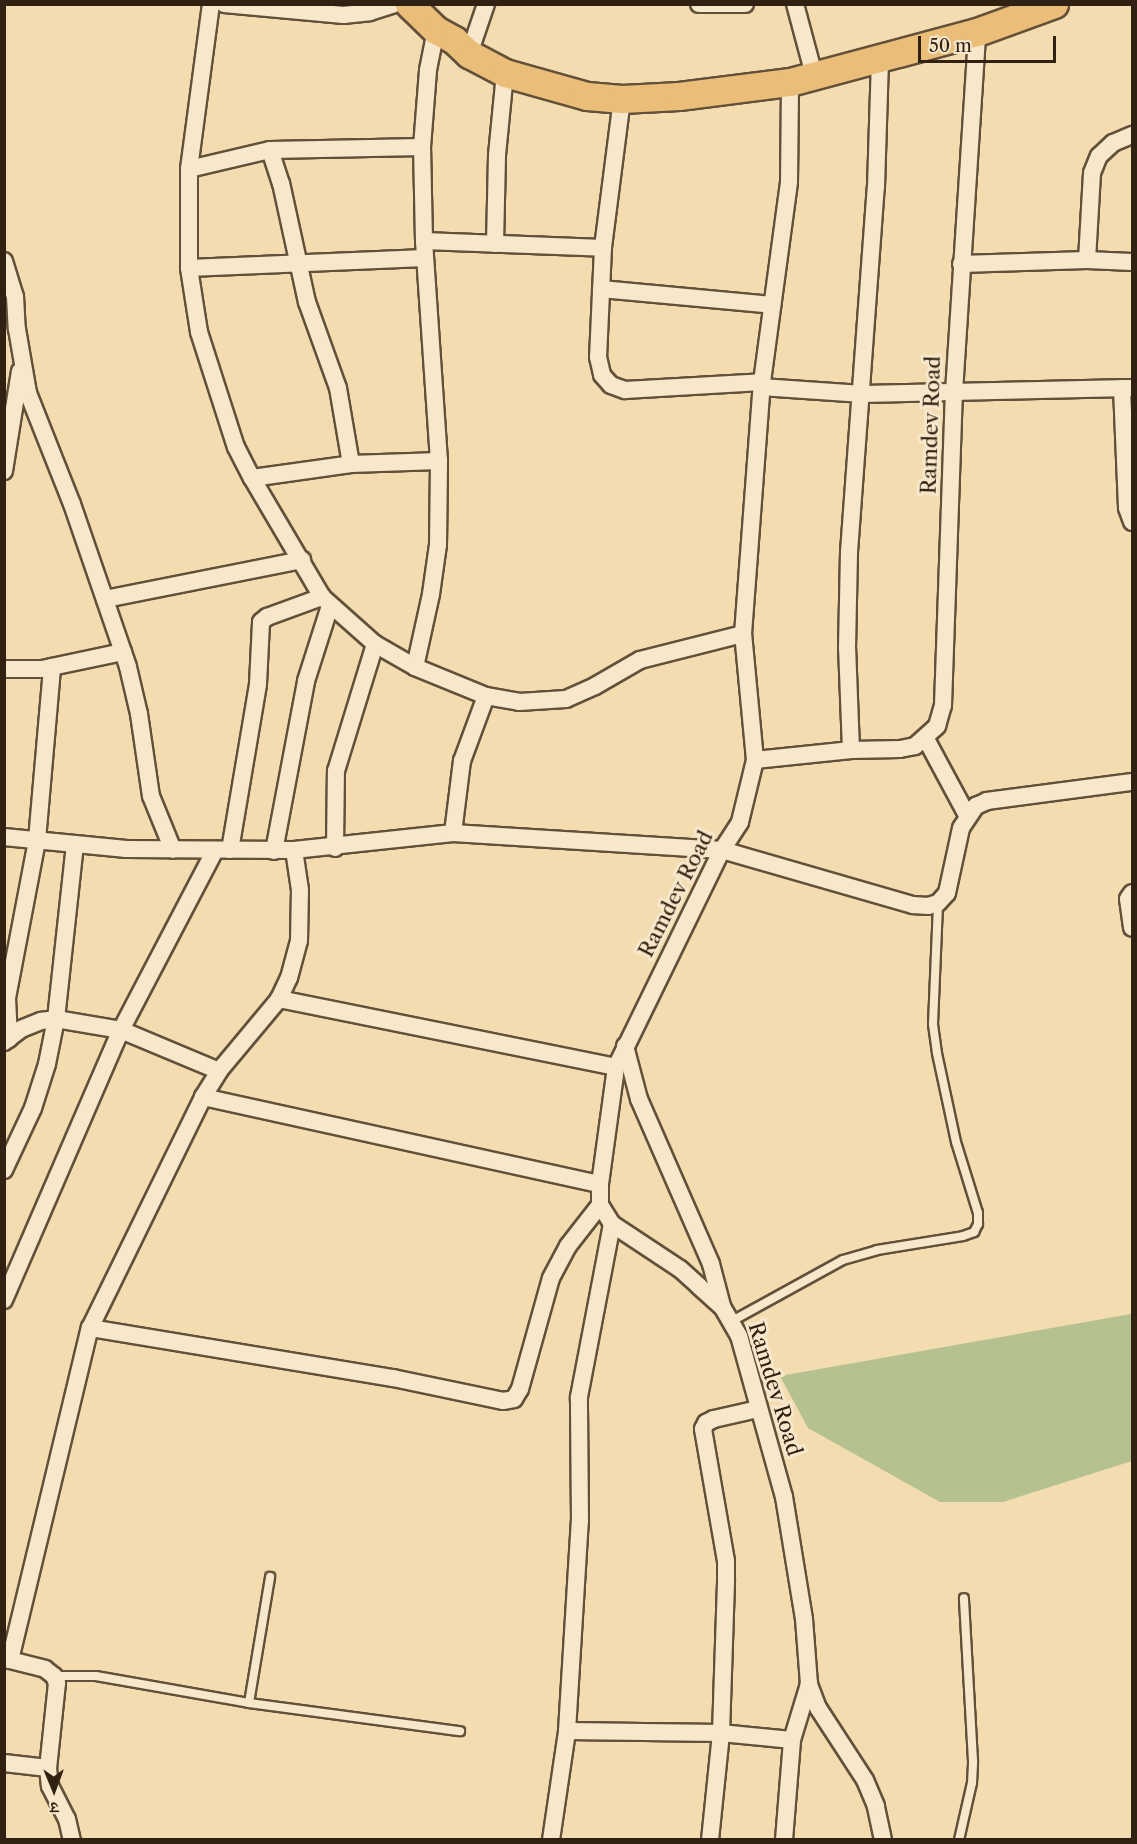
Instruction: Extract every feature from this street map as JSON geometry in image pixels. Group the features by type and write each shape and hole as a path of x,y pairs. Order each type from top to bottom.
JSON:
{"main road":[{"path":"409,4 458,41 505,72 587,96 622,99 679,96 880,58 977,32 1054,4"},
{"path":"458,41 548,69 607,81 646,83 706,79 805,72 1001,4"}],"street":[{"path":"211,4 189,169 189,268 199,332 236,447 252,478 326,601 375,644 414,667 486,696 519,702 566,699 595,686 640,660 743,634"},
{"path":"224,4 343,15 370,12 394,4"},
{"path":"414,667 431,594 438,545 439,461 425,249 422,147 428,70 458,41 486,4"},
{"path":"699,4 745,4"},
{"name":"Ramdev Road","path":"795,4 805,72 761,384 743,634 755,760 740,822 722,850 616,1067 600,1184 600,1205 612,1224 680,1269 727,1314 739,1336 784,1497 804,1619 809,1684 818,1708 865,1780 876,1806 883,1839"},
{"name":"Ramdev Road","path":"926,739 937,726 943,705 954,392 977,32"},
{"path":"851,750 847,648 849,552 863,394 876,187 880,58"},
{"path":"495,244 497,155 505,72"},
{"path":"622,99 603,248 598,357 602,375 611,385 625,390 645,390 761,384 863,394 1127,388 1127,508 1132,522"},
{"path":"1087,260 1092,172 1099,156 1113,143 1132,135"},
{"path":"189,169 270,150 422,147"},
{"path":"270,150 300,262 307,302 338,388 351,464"},
{"path":"189,268 300,262 495,244 603,248"},
{"path":"961,264 1087,260 1132,262"},
{"path":"4,261 15,296 21,361 28,393 72,504 123,652 139,714 152,796 173,850"},
{"path":"601,289 772,305"},
{"path":"4,471 11,384 21,361"},
{"path":"252,478 351,464 439,461"},
{"path":"105,599 302,560"},
{"path":"4,1300 121,1030 222,850 258,684 261,622 267,617 326,601"},
{"path":"274,850 306,681 326,601"},
{"path":"335,848 336,771 375,644"},
{"path":"4,669 28,671 123,652"},
{"path":"7,1040 7,998 37,840 52,667"},
{"path":"453,833 462,761 486,696"},
{"path":"755,760 851,750 900,748 915,746 926,739 967,816"},
{"path":"4,837 173,850 294,850 335,848 453,833 722,850 913,905 928,906 938,903 947,893 961,828 967,816 976,807 987,801 1132,782"},
{"path":"4,1170 42,1083 56,1019 75,844"},
{"path":"72,1839 67,1819 50,1786 48,1768 58,1698 57,1683 54,1676 45,1668 7,1659 90,1328 203,1097 219,1071 279,999 289,978 299,940 300,890 294,850"},
{"path":"1132,893 1128,899 1132,928"},
{"path":"279,999 616,1067"},
{"path":"7,1040 21,1029 41,1021 56,1019 121,1030 219,1071"},
{"path":"625,1046 639,1099 711,1264 727,1314"},
{"path":"203,1097 600,1184"},
{"path":"90,1328 393,1378 503,1401 514,1399 520,1389 550,1278 568,1246 600,1205"},
{"path":"551,1839 567,1731 580,1521 579,1397 612,1224"},
{"path":"710,1839 721,1733 726,1561 703,1429 706,1423 714,1419 758,1409"},
{"path":"784,1839 792,1740 809,1684"},
{"path":"567,1731 721,1733 792,1740"},
{"path":"4,1763 48,1768"}],"lane":[{"path":"727,1314 843,1260 877,1250 963,1236 974,1232 978,1224 978,1213 956,1142 933,1024 938,903"},
{"path":"249,1703 270,1578"},
{"path":"959,1839 972,1783 973,1761 964,1598"},
{"path":"54,1676 96,1676 249,1703 460,1731"}],"green space":[{"path":"1131,1314 1132,1461 1003,1502 940,1502 808,1428 780,1376"}]}
